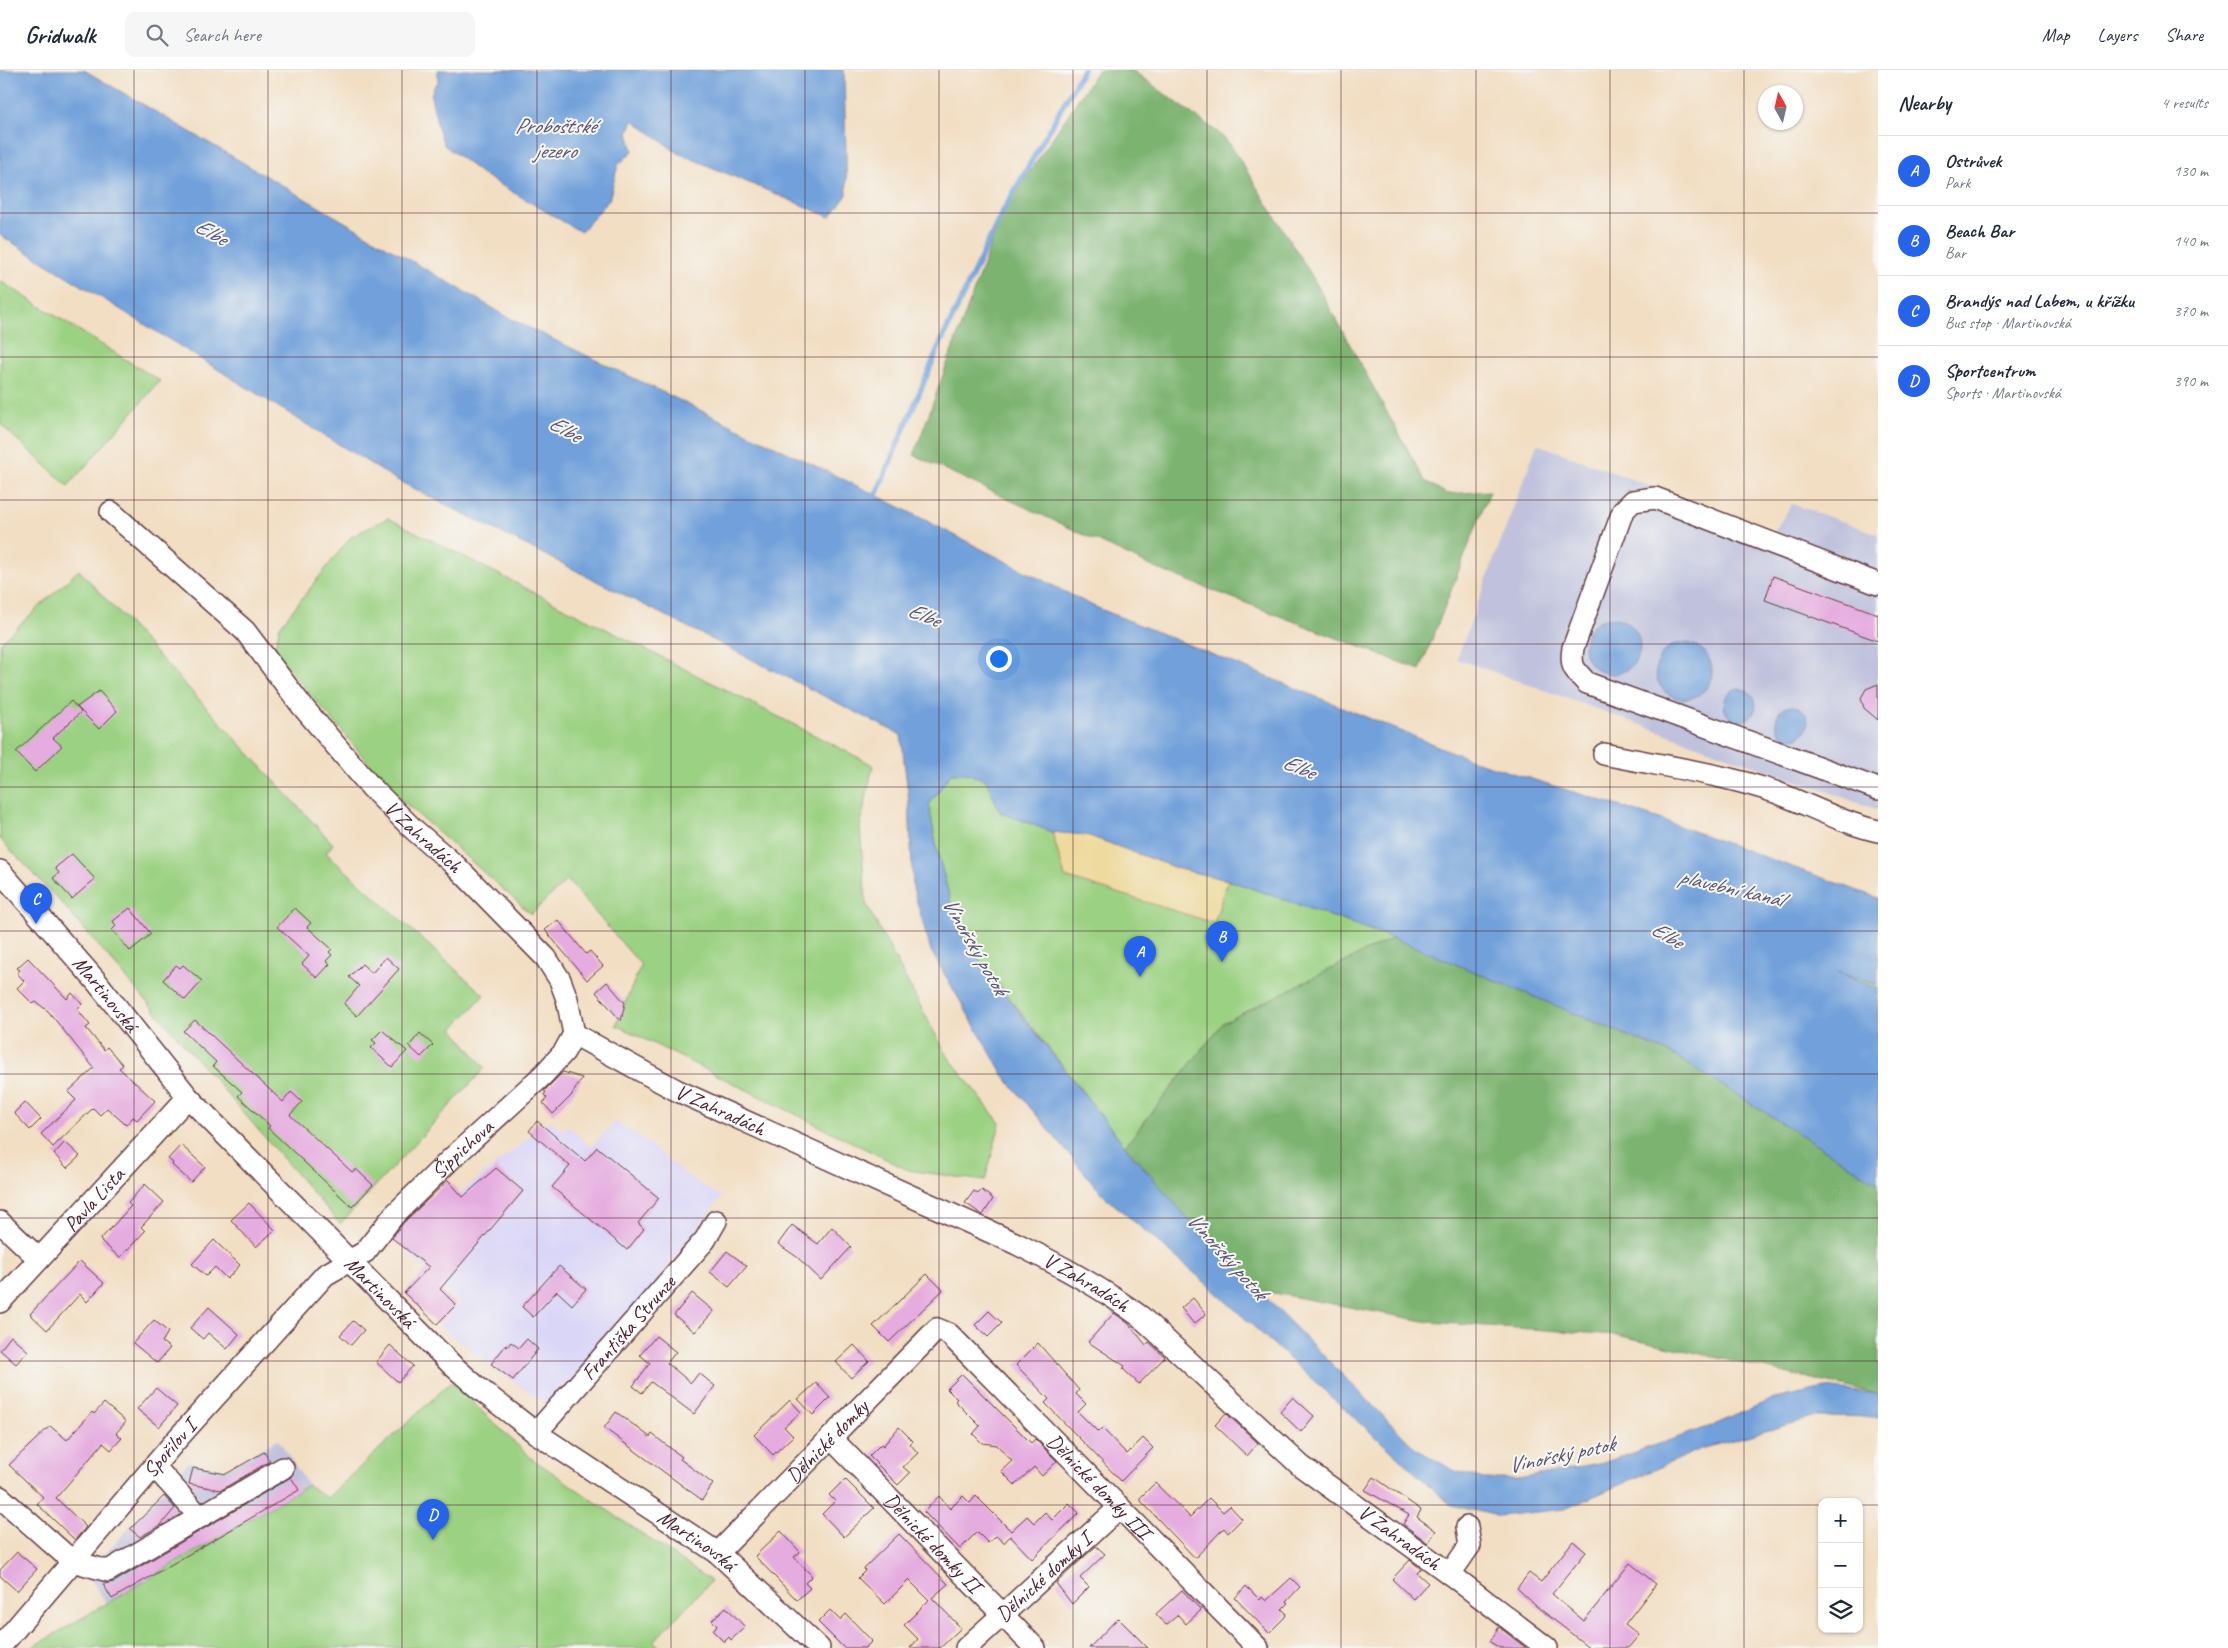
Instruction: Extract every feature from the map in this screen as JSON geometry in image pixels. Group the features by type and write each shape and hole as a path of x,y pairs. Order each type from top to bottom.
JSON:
{"street":[{"path":"1878,584 1655,498 1633,500 1623,511 1572,648 1571,661 1576,672 1587,682 1878,789"},
{"name":"V Zahradách","path":"111,512 245,631 302,706 371,787 412,828 457,868 546,958 560,980 568,999 574,1034 676,1090 1062,1266 1113,1296 1141,1317 1301,1466 1450,1574 1547,1648"},
{"path":"1604,754 1733,781 1774,792 1856,826 1878,831"},
{"name":"Martinovská","path":"0,871 96,981 188,1097 350,1262 477,1387 536,1433 718,1553 819,1648"},
{"name":"Šippichova","path":"350,1262 365,1252 394,1216 451,1159 543,1075 564,1052 574,1034"},
{"name":"Pavla Lista","path":"0,1302 188,1097"},
{"name":"Františka Strunze","path":"536,1433 705,1240 716,1221"},
{"path":"0,1222 39,1259"},
{"name":"Spořilov I","path":"0,1647 154,1466 325,1275 350,1262"},
{"name":"Dělnické domky","path":"718,1553 937,1329"},
{"name":"Dělnické domky III","path":"937,1329 949,1334 1258,1648"},
{"name":"Dělnické domky II","path":"831,1438 1035,1648"},
{"path":"154,1466 200,1517"},
{"path":"0,1497 72,1561 108,1571 283,1468"},
{"name":"Dělnické domky I","path":"966,1648 1003,1616 1120,1506"},
{"name":"V Zahradách","path":"1450,1574 1470,1545 1467,1527"}],"shaded area":[{"path":"1537,444 1774,532 1792,504 1878,534 1878,810 1457,659"},
{"path":"551,1120 563,1131 568,1126 591,1147 615,1122 643,1139 689,1177 722,1197 660,1278 552,1407 499,1372 439,1326 460,1303 408,1254 418,1233 460,1193"},
{"path":"278,1439 308,1485 107,1604 87,1574 189,1462 225,1470"}],"green space":[{"path":"1098,70 1132,70 1220,134 1230,144 1312,276 1425,481 1447,494 1490,491 1420,670 1155,568 914,455 1002,213"},
{"path":"0,281 160,381 68,486 0,424"},
{"path":"388,518 873,765 860,827 866,904 946,1054 1000,1123 985,1181 908,1170 616,1025 641,965 567,880 531,914 396,795 274,651 280,626 351,537"},
{"path":"79,570 333,844 326,853 484,995 453,1029 485,1068 340,1224 57,898 0,839 0,643"},
{"path":"951,773 966,773 986,780 1000,812 1052,832 1065,877 1214,923 1228,880 1393,938 1223,1023 1125,1146 959,933 937,850 929,805"},
{"path":"1393,938 1672,1054 1878,1183 1878,1394 1617,1335 1429,1322 1258,1290 1189,1220 1125,1146 1223,1023"},
{"path":"1828,969 1878,985 1878,989"},
{"path":"451,1382 531,1458 711,1581 654,1641 660,1648 31,1648 308,1485 327,1498"}],"sand":[{"path":"1052,832 1087,835 1179,869 1228,880 1214,923 1065,877"}],"water":[{"path":"0,70 84,70 513,320 876,495 1093,606 1477,762 1657,818 1878,898 1878,985 1837,972 1878,989 1878,1183 1672,1054 1393,938 1228,880 1179,869 1087,835 1052,832 1000,812 986,780 966,773 951,773 929,805 937,850 959,933 1125,1146 1189,1220 1416,1449 1455,1471 1484,1479 1518,1479 1603,1463 1714,1425 1770,1400 1825,1388 1878,1394 1878,1417 1819,1416 1701,1449 1565,1509 1498,1516 1451,1505 1199,1277 1103,1195 1004,1076 931,951 913,888 909,802 901,735 395,479 0,235"},
{"name":"Proboštské jezero","path":"438,70 844,70 847,195 830,217 678,153 633,120 628,133 633,151 618,165 609,200 581,232 482,174 444,145 431,96 433,88 438,82"},
{"path":"1612,618 1632,626 1640,646 1632,666 1612,674 1592,666 1584,646 1592,626"},
{"path":"1684,643 1704,651 1712,671 1704,691 1684,699 1664,691 1656,671 1664,651"},
{"path":"1740,689 1752,693 1756,705 1752,717 1740,721 1728,717 1724,705 1728,693"},
{"path":"1792,706 1804,710 1808,722 1804,734 1792,738 1780,734 1776,722 1780,710"}],"building":[{"path":"1773,576 1878,614 1878,641 1765,600"},
{"path":"1878,684 1878,720 1864,708 1861,698 1866,689"},
{"path":"99,691 117,711 99,729 77,707"},
{"path":"71,701 81,712 53,738 62,746 35,772 16,752"},
{"path":"72,854 95,879 72,899 53,878 59,873 55,868"},
{"path":"130,908 151,934 130,951 112,930 116,926 113,921"},
{"path":"295,908 311,923 307,927 332,949 329,952 332,955 326,961 330,964 317,978 302,964 309,956 277,927"},
{"path":"558,920 586,954 590,951 603,966 587,980 545,930"},
{"path":"386,957 399,969 357,1016 344,1004 359,986 349,977 362,964 372,973"},
{"path":"28,958 67,999 72,993 82,1004 77,1009 90,1025 86,1028 104,1050 107,1047 123,1065 119,1068 155,1101 137,1120 133,1117 126,1125 107,1108 100,1115 93,1108 53,1147 41,1134 76,1100 68,1092 94,1068 48,1011 36,1002 33,1004 17,988 24,981 17,973 20,970 17,968"},
{"path":"176,965 180,968 183,965 202,981 185,1000 163,980"},
{"path":"607,982 625,1003 621,1021 596,992"},
{"path":"195,1020 283,1102 291,1092 302,1102 290,1115 352,1172 356,1169 373,1185 352,1207 268,1128 270,1126 238,1096 242,1092 213,1066 216,1062 183,1031"},
{"path":"382,1030 407,1051 392,1067 371,1048 376,1043 372,1040"},
{"path":"420,1033 433,1045 421,1057 409,1046"},
{"path":"563,1072 582,1078 571,1096 553,1114 543,1103 547,1098 544,1095 546,1092 544,1091"},
{"path":"25,1102 41,1119 30,1130 14,1113"},
{"path":"537,1121 585,1161 597,1147 659,1198 638,1223 644,1229 627,1250 552,1187 570,1166 529,1131"},
{"path":"65,1142 80,1156 67,1168 54,1154"},
{"path":"181,1145 205,1167 191,1182 168,1159"},
{"path":"496,1168 523,1191 440,1289 456,1305 437,1324 404,1293 429,1267 392,1238 403,1223 448,1180 463,1197"},
{"path":"145,1184 164,1202 141,1227 145,1231 120,1258 100,1240 131,1206 128,1203"},
{"path":"982,1190 993,1199 983,1215 965,1203 974,1191 978,1194"},
{"path":"249,1203 275,1230 256,1247 231,1220"},
{"path":"792,1225 818,1244 832,1227 851,1247 821,1280 797,1257 778,1244"},
{"path":"214,1240 240,1265 227,1279 215,1267 206,1276 192,1264"},
{"path":"727,1251 747,1266 729,1287 710,1272"},
{"path":"80,1261 104,1283 87,1302 80,1294 47,1330 30,1314"},
{"path":"559,1266 586,1289 572,1305 557,1291 533,1317 522,1307"},
{"path":"927,1274 943,1290 889,1342 873,1326"},
{"path":"692,1293 714,1311 695,1332 674,1315"},
{"path":"1193,1298 1206,1314 1194,1324 1181,1308"},
{"path":"209,1307 239,1334 227,1349 208,1333 203,1339 190,1328"},
{"path":"989,1311 1002,1323 988,1337 975,1325"},
{"path":"1114,1313 1128,1323 1146,1345 1149,1342 1165,1357 1139,1384 1123,1369 1125,1366 1088,1342"},
{"path":"154,1320 168,1332 162,1342 170,1348 157,1363 133,1343"},
{"path":"353,1321 364,1330 351,1345 340,1335"},
{"path":"11,1336 28,1351 16,1364 0,1350"},
{"path":"656,1336 676,1352 667,1363 691,1383 699,1373 715,1386 694,1414 651,1382 642,1393 633,1386 650,1363 640,1355"},
{"path":"527,1339 538,1349 513,1380 491,1364 506,1345 507,1347 511,1342 519,1348"},
{"path":"1038,1343 1079,1390 1076,1394 1086,1404 1078,1412 1098,1432 1102,1428 1127,1454 1143,1438 1153,1448 1121,1481 1045,1403 1049,1399 1016,1365"},
{"path":"390,1345 413,1366 398,1382 376,1362"},
{"path":"854,1345 869,1361 851,1378 836,1362"},
{"path":"962,1374 1031,1443 1035,1439 1057,1461 1042,1476 1034,1467 1015,1485 1001,1471 1012,1461 997,1445 982,1443 973,1434 980,1426 955,1401 957,1399 947,1389"},
{"path":"816,1383 830,1398 813,1415 798,1399"},
{"path":"156,1388 177,1406 159,1427 137,1409"},
{"path":"1293,1397 1314,1416 1301,1432 1280,1412"},
{"path":"790,1400 801,1412 784,1427 793,1436 773,1455 754,1435"},
{"path":"104,1403 126,1422 116,1433 122,1438 111,1450 103,1443 56,1498 86,1527 75,1540 37,1504 43,1497 9,1465 50,1426 67,1440 92,1412 94,1414"},
{"path":"616,1412 650,1437 652,1434 682,1457 680,1459 713,1484 702,1500 604,1428"},
{"path":"1226,1413 1258,1443 1247,1456 1215,1425"},
{"path":"899,1427 913,1441 910,1444 918,1453 903,1467 910,1473 898,1485 869,1456 881,1444 883,1446"},
{"path":"264,1452 270,1461 221,1490 189,1484 193,1468 226,1474"},
{"path":"291,1477 299,1490 112,1599 103,1584 114,1582"},
{"path":"1374,1477 1421,1510 1417,1517 1436,1531 1428,1543 1403,1524 1409,1515 1365,1490"},
{"path":"845,1479 874,1508 844,1537 822,1514 835,1501 829,1495"},
{"path":"1155,1483 1190,1517 1209,1498 1223,1512 1230,1506 1242,1519 1228,1533 1224,1528 1195,1558 1139,1499"},
{"path":"164,1496 175,1508 161,1525 140,1537 130,1529"},
{"path":"939,1496 950,1509 963,1496 970,1503 976,1496 1011,1531 1027,1516 1034,1523 1045,1512 1052,1520 1069,1503 1079,1513 1032,1559 1010,1536 1004,1543 996,1536 988,1543 977,1532 960,1549 924,1512"},
{"path":"781,1531 800,1552 794,1557 812,1576 805,1583 810,1588 797,1600 755,1556"},
{"path":"899,1534 948,1584 932,1598 961,1628 940,1648 910,1648 918,1639 904,1625 929,1600 909,1580 885,1604 858,1578 865,1571 864,1568"},
{"path":"1573,1541 1586,1552 1552,1594 1584,1621 1630,1563 1656,1584 1625,1624 1639,1635 1628,1648 1590,1648 1536,1606 1517,1588 1529,1573 1541,1582"},
{"path":"1096,1546 1105,1554 1080,1578 1089,1587 1072,1604 1056,1583"},
{"path":"17,1552 37,1569 17,1591 0,1576 0,1570"},
{"path":"1410,1560 1421,1569 1417,1573 1428,1583 1413,1599 1392,1579"},
{"path":"1291,1578 1300,1587 1282,1609 1286,1613 1285,1617 1269,1633 1235,1598 1246,1586 1260,1600 1262,1597 1266,1601"},
{"path":"1182,1590 1201,1610 1186,1624 1178,1615 1166,1625 1156,1614"},
{"path":"726,1607 745,1627 731,1640 729,1637 724,1642 713,1631 717,1626 712,1620"},
{"path":"830,1610 840,1620 846,1614 872,1641 865,1648 844,1648 818,1622"},
{"path":"1118,1618 1148,1648 1089,1648"},
{"path":"1499,1627 1526,1648 1500,1648 1490,1642"}],"waterway":[{"path":"873,502 941,342 1002,213 1083,70"}],"place":[{"name":"Brandýs nad Labem, u křížku","path":"36,924"},
{"name":"Beach Bar","path":"1222,962"},
{"name":"Ostrůvek","path":"1140,977"},
{"name":"Sportcentrum","path":"433,1540"}],"water label":[{"name":"Elbe","path":"211,232"},
{"name":"Elbe","path":"565,429"},
{"name":"Elbe","path":"924,615"},
{"name":"Elbe","path":"1299,767"},
{"name":"plavební kanál","path":"1731,888"},
{"name":"Elbe","path":"1667,935"},
{"name":"Vinořský potok","path":"975,946"},
{"name":"Vinořský potok","path":"1227,1256"},
{"name":"Vinořský potok","path":"1561,1455"}]}
